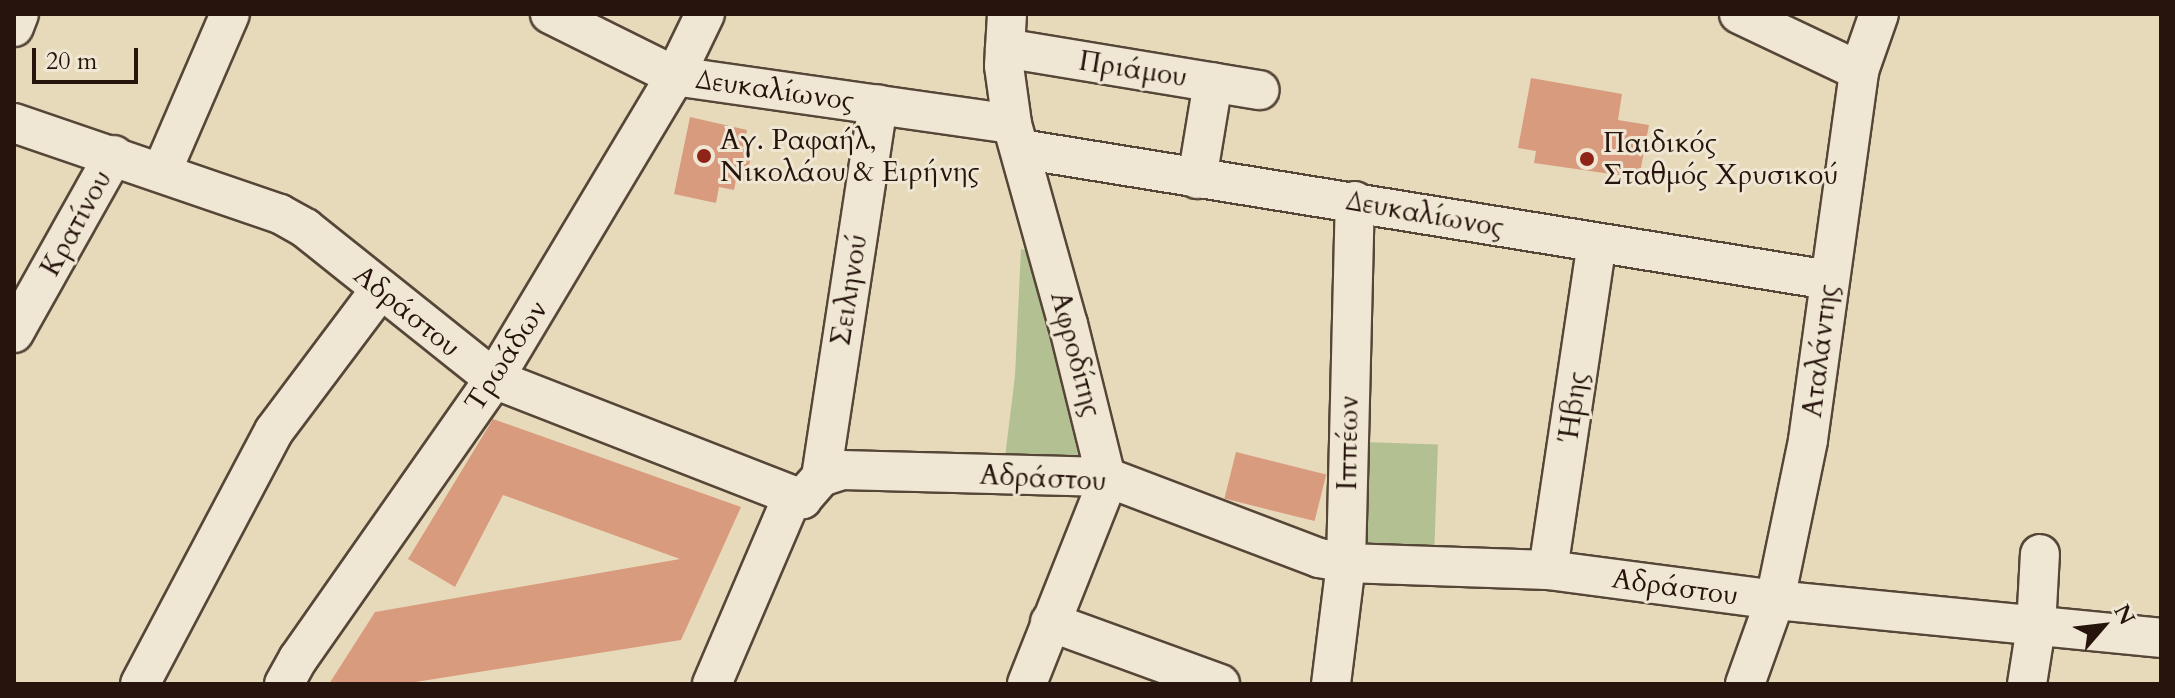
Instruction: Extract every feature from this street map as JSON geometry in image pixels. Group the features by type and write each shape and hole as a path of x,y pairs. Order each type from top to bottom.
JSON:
{"street":[{"path":"14,27 19,14"},
{"path":"162,171 230,14"},
{"name":"Δευκαλίωνος","path":"550,14 675,76 878,104 1197,179 1355,201 1597,244 1829,280"},
{"name":"Τρωάδων","path":"284,684 298,659 494,379 675,76 705,14"},
{"path":"1739,14 1859,71"},
{"name":"Αταλάντης","path":"1745,684 1775,600 1808,440 1859,71 1879,14"},
{"name":"Πριάμου","path":"1006,31 1213,82 1260,90"},
{"name":"Αφροδίτης","path":"1006,31 1006,92 1016,137 1106,477"},
{"path":"1197,179 1213,82"},
{"name":"Σειληνού","path":"712,684 806,487 878,104"},
{"name":"Αδράστου","path":"14,123 162,171 280,214 305,228 494,379 806,487 842,470 1106,477 1319,558 1346,563 1548,570 1775,600 2161,638"},
{"name":"Κρατίνου","path":"14,333 114,155"},
{"name":"Ιππέων","path":"1331,684 1346,563 1355,201"},
{"name":"Ήβης","path":"1548,570 1597,244"},
{"path":"140,684 274,431 380,290"},
{"path":"1027,684 1106,485 1106,477"},
{"path":"2027,684 2036,627 2040,554"},
{"path":"1050,622 1220,684"}],"green space":[{"path":"1021,249 1030,251 1080,464 1005,457 1015,376"},
{"path":"1363,442 1438,445 1434,549 1359,546"}],"building":[{"path":"1531,78 1622,94 1618,120 1649,125 1639,178 1534,163 1536,151 1518,148"},
{"name":"Αγ. Ραφαήλ, Νικολάου & Ειρήνης","path":"690,117 747,130 743,149 752,151 746,182 736,180 734,190 719,187 716,203 674,194"},
{"path":"493,419 741,507 681,640 403,684 329,684 375,612 680,559 503,495 455,587 408,559"},
{"path":"1236,452 1326,474 1315,521 1224,499"}],"place":[{"name":"Αγ. Ραφαήλ, Νικολάου & Ειρήνης","path":"704,156"},
{"name":"Παιδικός Σταθμός Χρυσικού","path":"1587,159"}]}
